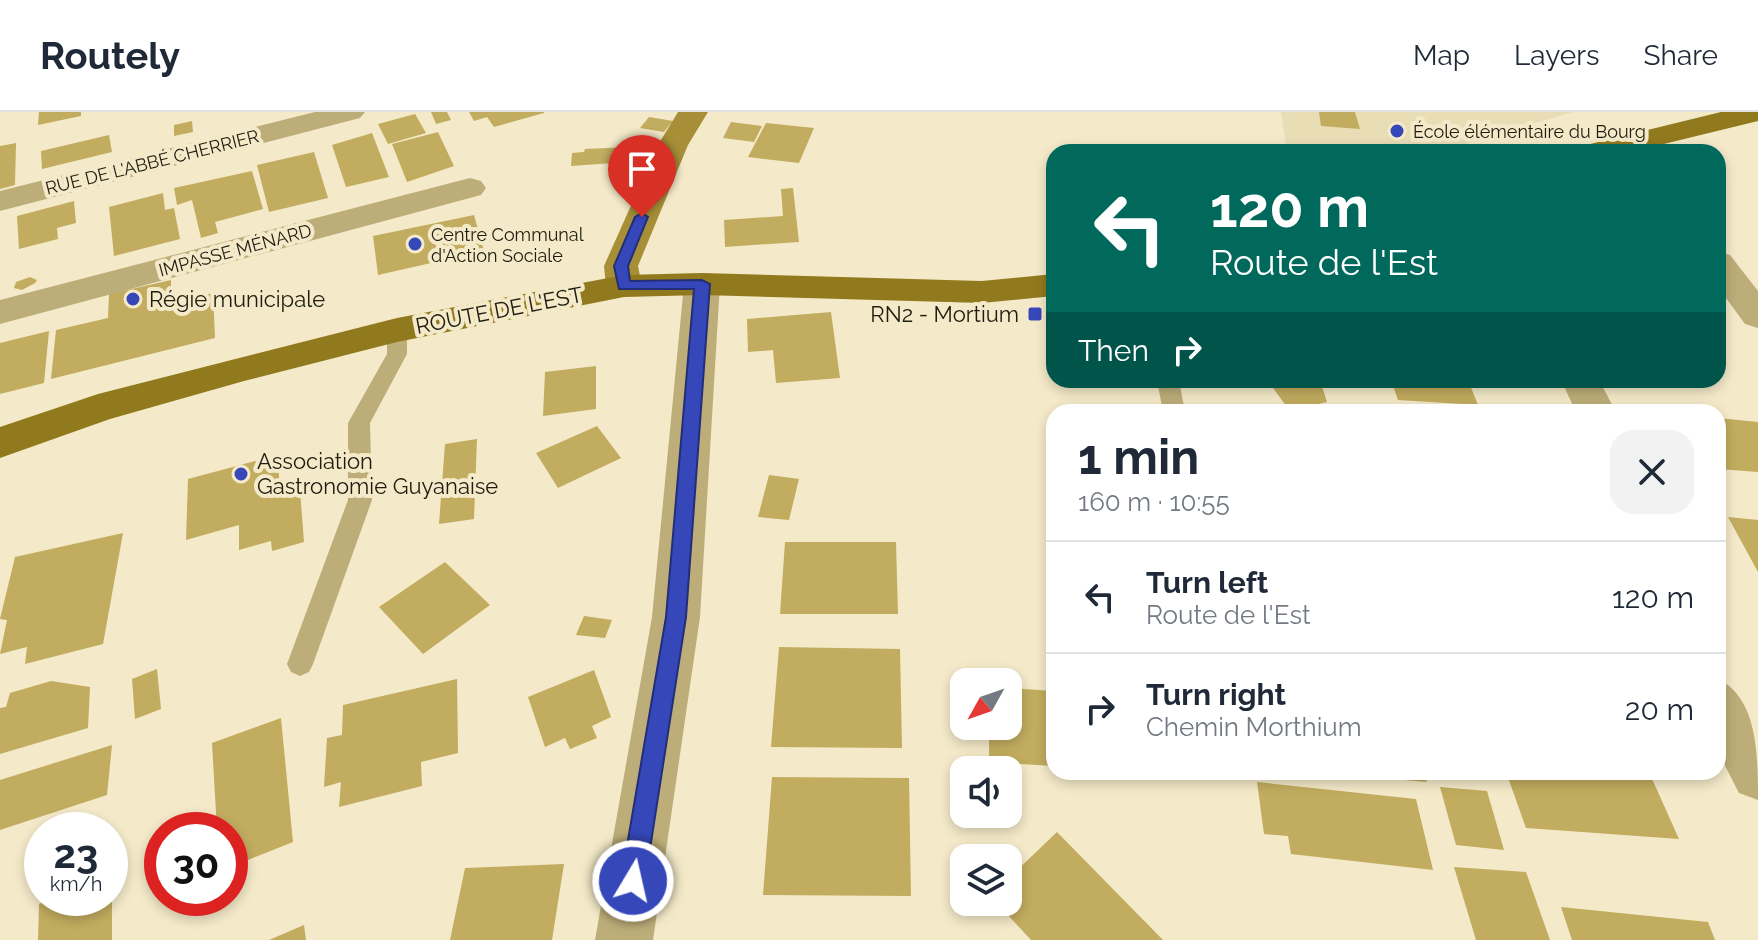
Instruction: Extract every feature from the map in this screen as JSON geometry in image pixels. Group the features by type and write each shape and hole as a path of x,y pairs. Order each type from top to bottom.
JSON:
{"main road":[{"path":"1635,144 1758,112"},
{"name":"ROUTE DE L'EST","path":"0,425 98,408 397,330 624,286 702,284 982,292 1046,286"},
{"name":"ROUTE DE L'EST","path":"0,443 98,408"}],"street":[{"name":"RUE DE L'ABBÉ CHERRIER","path":"0,201 350,112"},
{"path":"624,286 621,266 673,145 693,112"},
{"name":"IMPASSE MÉNARD","path":"0,312 470,188"},
{"path":"1726,274 1758,316"},
{"path":"624,940 676,617 702,284"},
{"path":"1726,717 1758,775"}],"lane":[{"path":"300,664 360,500 359,423 397,354 397,330"}],"shaded area":[{"name":"École élémentaire du Bourg","path":"1281,112 1573,112 1466,144 1286,144"}],"building":[{"path":"39,112 81,112 81,116 38,125"},
{"path":"431,112 447,112 451,120 436,124"},
{"path":"469,112 544,113 494,127 487,117 474,121"},
{"path":"1319,112 1355,112 1360,129 1321,126"},
{"path":"415,114 426,133 388,144 378,124"},
{"path":"649,117 673,121 664,132 640,128"},
{"path":"192,121 193,132 174,136 174,125"},
{"path":"731,122 762,126 754,142 723,138"},
{"path":"766,123 814,128 799,163 748,157"},
{"path":"438,132 454,166 407,182 392,144"},
{"path":"372,133 389,177 346,187 332,145"},
{"path":"109,135 112,152 42,169 41,151"},
{"path":"16,143 15,185 0,189 0,146"},
{"path":"629,147 627,162 571,166 572,153 584,152 585,149"},
{"path":"314,152 328,198 269,212 257,165"},
{"path":"252,171 263,209 215,222 218,233 201,238 192,200 177,205 174,188"},
{"path":"793,188 799,242 725,247 724,220 783,216 781,189"},
{"path":"163,193 165,210 174,208 180,239 114,256 109,207"},
{"path":"74,201 76,223 57,228 58,239 19,249 17,216"},
{"path":"474,215 484,251 378,275 373,236"},
{"path":"30,277 37,280 35,283 22,290 14,288 16,282"},
{"path":"171,280 171,294 163,296 163,305 213,293 215,338 51,379 56,330 108,318 109,294"},
{"path":"831,312 840,378 776,383 773,350 748,352 747,319"},
{"path":"49,331 44,383 0,394 0,343"},
{"path":"596,366 596,409 543,416 545,372"},
{"path":"1273,388 1323,388 1327,402 1319,404 1285,404"},
{"path":"1394,388 1471,388 1478,404 1462,404 1398,400"},
{"path":"1726,419 1758,422 1758,472 1726,470"},
{"path":"597,426 621,458 558,488 536,453"},
{"path":"477,439 474,519 439,524 445,444"},
{"path":"278,455 280,495 300,490 304,542 272,551 271,541 239,550 239,525 186,540 188,479"},
{"path":"769,475 799,479 789,520 758,517"},
{"path":"1728,517 1758,520 1758,572"},
{"path":"123,533 103,644 25,664 27,647 0,654 7,620 0,619 15,557"},
{"path":"785,542 896,542 898,614 780,614"},
{"path":"445,562 490,605 423,654 379,607"},
{"path":"584,616 612,620 605,638 576,635"},
{"path":"779,647 900,649 902,748 771,747"},
{"path":"157,669 161,709 135,719 132,679"},
{"path":"594,670 611,717 592,726 597,738 570,749 565,738 545,747 528,697"},
{"path":"457,679 458,753 421,762 422,786 339,807 341,782 324,787 327,738 342,735 343,705"},
{"path":"51,681 90,687 88,728 0,754 0,708 6,707 10,693"},
{"path":"1022,689 1046,690 1046,766 1022,764 1022,756 989,756 989,740 1022,740"},
{"path":"281,718 293,842 248,860 248,812 216,812 212,743"},
{"path":"112,745 107,795 55,812 24,812 24,822 0,830 0,780"},
{"path":"772,777 909,778 911,896 763,895"},
{"path":"1509,780 1653,780 1679,839 1526,828"},
{"path":"1257,782 1416,799 1433,870 1291,854 1288,836 1264,834"},
{"path":"1440,787 1487,791 1504,850 1456,845"},
{"path":"1057,832 1163,940 1031,940 1009,916 1022,916 1022,866"},
{"path":"564,864 552,940 450,940 465,868"},
{"path":"1454,867 1526,872 1550,940 1476,940"},
{"path":"1561,907 1708,922 1715,940 1572,940"},
{"path":"39,916 112,916 112,940 38,940"},
{"path":"304,925 306,940 269,940"}],"place":[{"name":"École élémentaire du Bourg","path":"1397,131"},
{"name":"Centre Communal d'Action Sociale","path":"415,244"},
{"name":"Régie municipale","path":"133,299"},
{"name":"RN2 - Mortium","path":"1035,314"},
{"name":"Association Gastronomie Guyanaise","path":"241,474"}],"route":[{"path":"633,881 676,617 702,284 624,286 621,266 642,217"}]}
